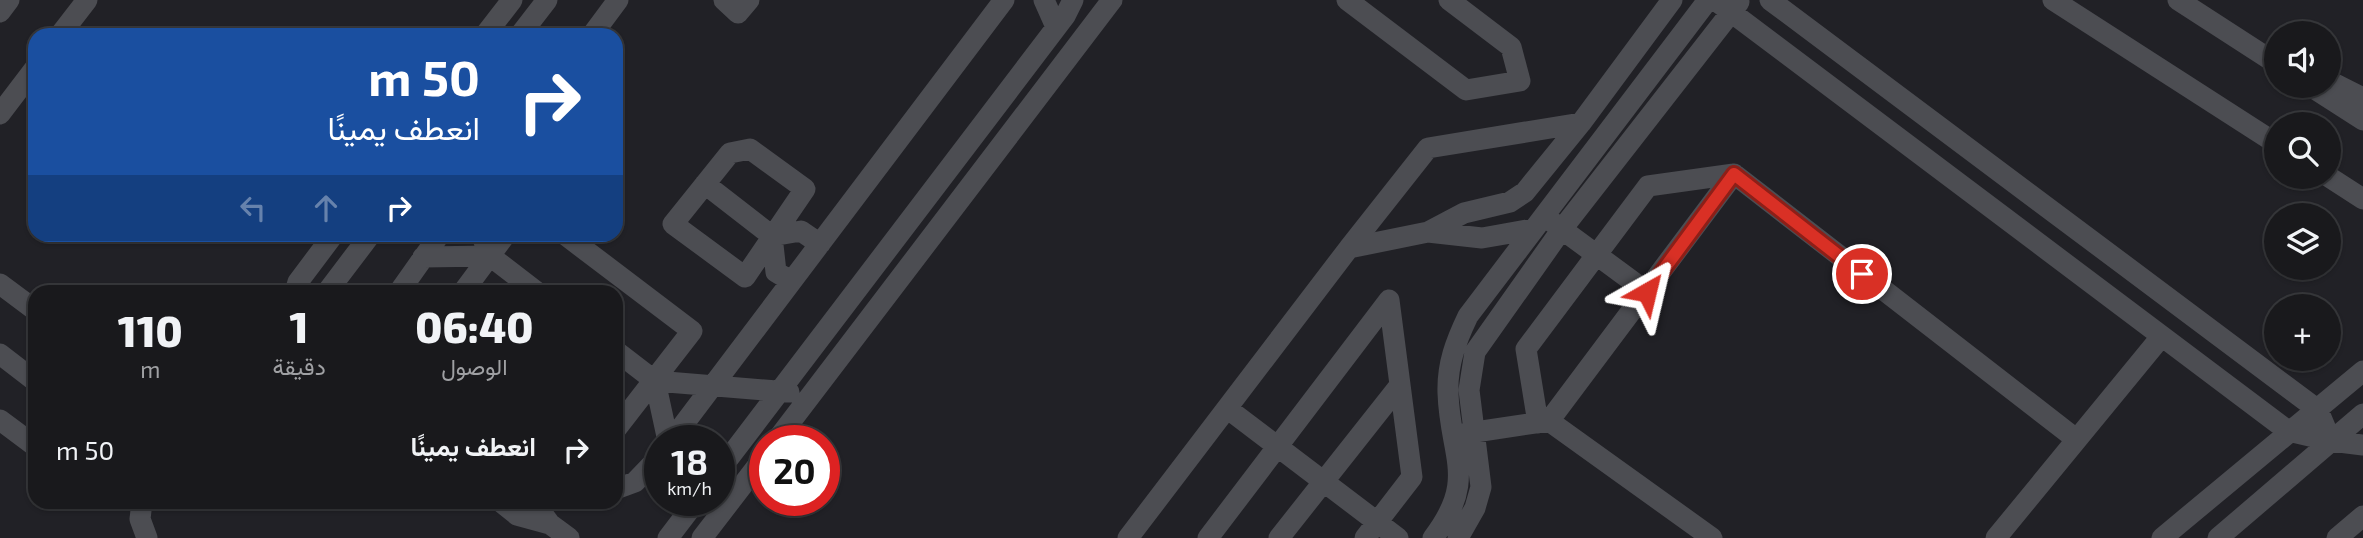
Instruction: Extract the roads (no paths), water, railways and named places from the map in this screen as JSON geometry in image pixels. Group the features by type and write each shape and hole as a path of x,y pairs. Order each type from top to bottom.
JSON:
{"street":[{"path":"0,12 9,0"},
{"path":"65,28 87,0"},
{"path":"490,28 512,0"},
{"path":"525,28 547,0"},
{"path":"597,28 618,0"},
{"path":"724,0 738,13 748,0"},
{"path":"682,425 1004,0"},
{"path":"1044,0 1056,27"},
{"path":"735,450 1041,47 1073,0"},
{"path":"788,425 1112,0"},
{"path":"1347,0 1466,90 1520,81 1511,47 1449,0"},
{"path":"1349,248 1428,232 1464,213 1510,202 1525,192 1581,123 1672,0"},
{"path":"1433,538 1456,502 1459,485 1447,394 1453,345 1468,316 1708,0"},
{"path":"1770,0 2318,410 2330,441"},
{"path":"2053,0 2264,136"},
{"path":"2178,0 2264,56"},
{"path":"1458,538 1475,508 1481,486 1469,390 1475,352 1562,229 1729,4 2161,337 2288,431 2330,441 2363,445"},
{"path":"2214,23 2264,48"},
{"path":"1041,47 1063,64"},
{"path":"0,114 28,77"},
{"path":"2341,87 2363,98"},
{"path":"2329,98 2363,120"},
{"path":"1128,538 1349,248 1429,148 1581,123"},
{"path":"974,135 997,151"},
{"path":"750,149 805,190 772,236 744,277 673,224 730,153 750,149"},
{"path":"1454,435 1544,422 1647,292 1734,174"},
{"path":"1712,538 1544,422 1526,349 1648,187 1734,174 2076,439"},
{"path":"705,184 772,236 776,272 792,281"},
{"path":"2341,185 2363,199"},
{"path":"929,195 951,211"},
{"path":"1428,232 1482,238 1538,223 1562,229 1647,292"},
{"path":"772,236 801,231 820,244"},
{"path":"297,285 328,242"},
{"path":"332,285 364,242"},
{"path":"404,285 434,242"},
{"path":"484,242 490,256 528,285"},
{"path":"468,285 500,242"},
{"path":"575,242 692,331 623,420"},
{"path":"423,257 490,256"},
{"path":"4,296 28,307"},
{"path":"1208,538 1389,300 1412,477 1371,530"},
{"path":"1996,538 2161,337"},
{"path":"0,354 28,376"},
{"path":"623,356 655,380 812,394"},
{"path":"2162,538 2363,371"},
{"path":"655,380 666,425"},
{"path":"1279,538 1400,385"},
{"path":"1227,409 1324,482 1371,530 1398,538"},
{"path":"2218,538 2363,414"},
{"path":"0,420 28,441"},
{"path":"623,486 635,482 644,473"},
{"path":"702,538 749,476"},
{"path":"735,479 743,484"},
{"path":"141,509 140,519 147,538"},
{"path":"510,509 517,515 550,524"},
{"path":"539,509 550,524 569,538"},
{"path":"668,538 685,516"},
{"path":"2337,538 2363,516"}]}
